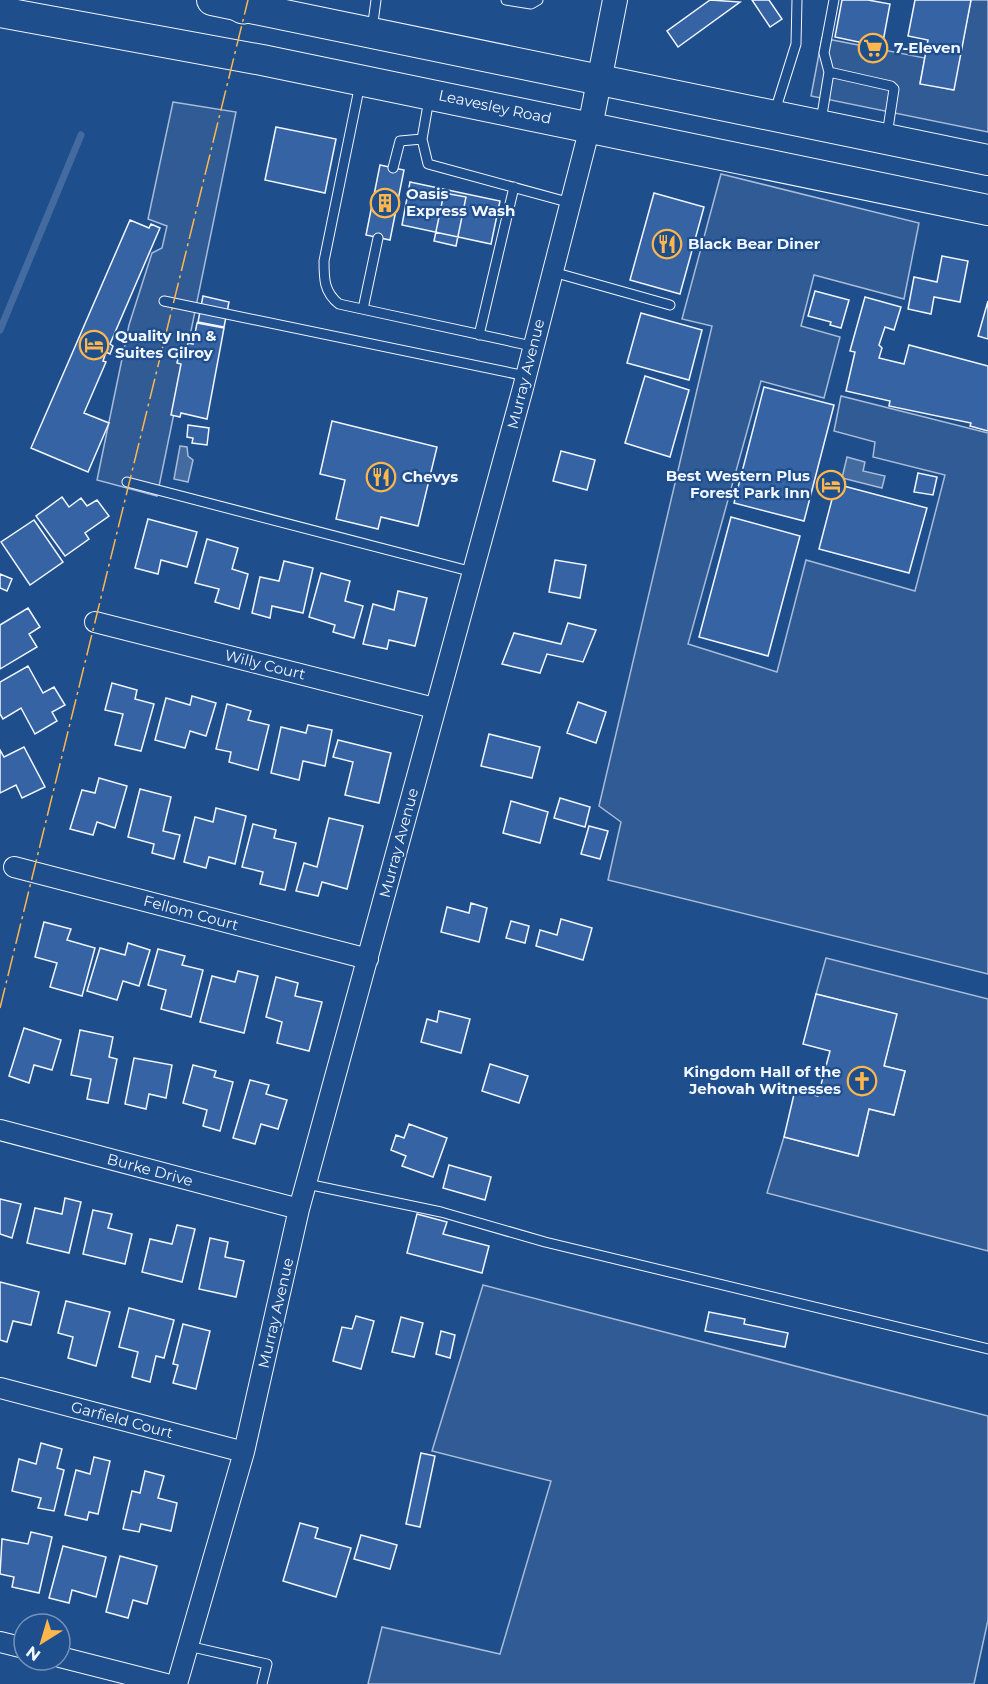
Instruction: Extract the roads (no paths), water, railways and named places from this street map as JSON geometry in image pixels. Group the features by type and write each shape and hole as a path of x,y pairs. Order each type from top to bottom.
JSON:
{"main road":[{"path":"212,0 237,3 599,81 988,160"},
{"name":"Leavesley Road","path":"0,12 361,80 988,210"}],"street":[{"name":"Murray Avenue","path":"177,1684 244,1452 306,1184 572,203 590,127 615,0"},
{"name":"Willy Court","path":"95,622 434,708"},
{"name":"Fellom Court","path":"14,867 368,959"},
{"name":"Burke Drive","path":"0,1130 300,1209"},
{"name":"Garfield Court","path":"0,1388 244,1452"},
{"path":"72,1661 166,1684"}],"lane":[{"path":"371,33 376,0"},
{"path":"506,0 531,4 538,0"},
{"path":"774,116 796,44 797,0"},
{"path":"820,126 829,72 824,52 834,0"},
{"path":"829,72 891,86 894,89 886,140"},
{"path":"361,80 324,261 324,282 330,297 339,304 532,346"},
{"path":"430,94 422,139 428,164 572,203"},
{"path":"393,168 400,141 422,139"},
{"path":"479,335 514,187"},
{"path":"363,309 378,238"},
{"path":"553,272 670,305"},
{"path":"164,301 526,376"},
{"path":"127,482 473,572"},
{"path":"306,1184 441,1212 545,1242 988,1349"},
{"path":"188,1646 267,1664 262,1684"}],"waterway":[{"path":"0,330 81,135"}],"place":[{"name":"7-Eleven","path":"873,48"},
{"name":"Oasis Express Wash","path":"385,203"},
{"name":"Black Bear Diner","path":"667,244"},
{"name":"Quality Inn & Suites Gilroy","path":"94,345"},
{"name":"Chevys","path":"381,477"},
{"name":"Best Western Plus Forest Park Inn","path":"831,485"},
{"name":"Kingdom Hall of the Jehovah Witnesses","path":"862,1081"}]}
